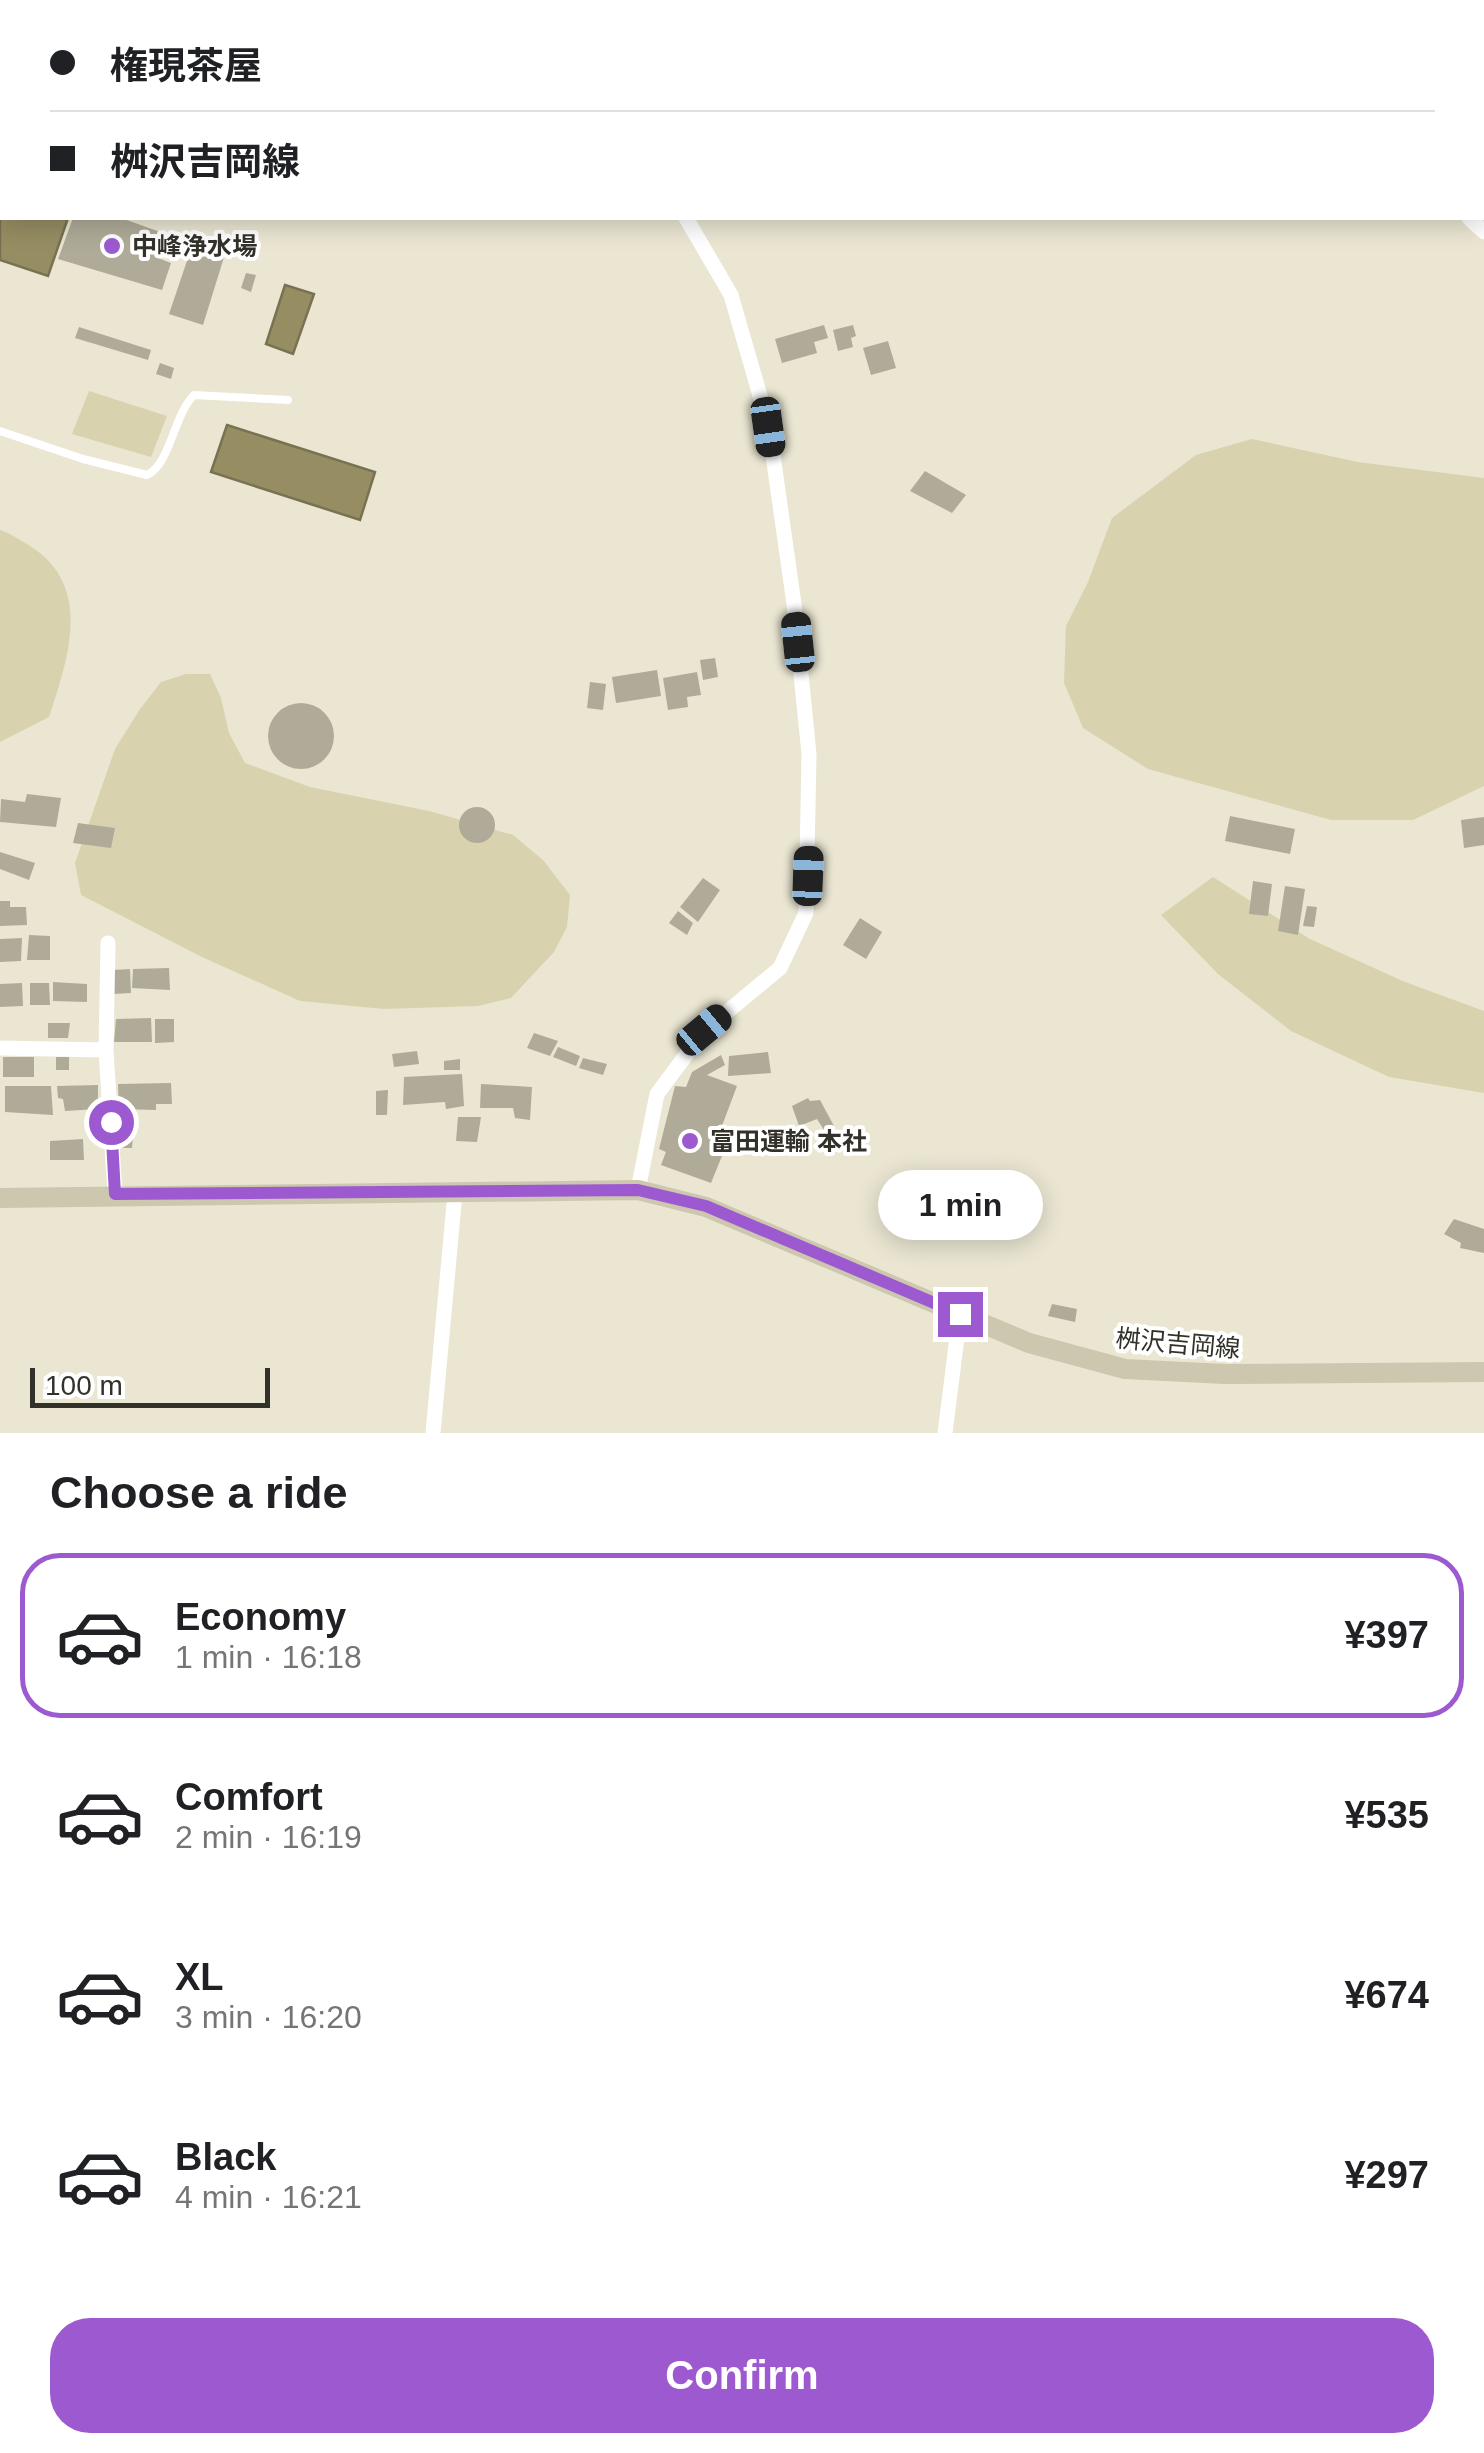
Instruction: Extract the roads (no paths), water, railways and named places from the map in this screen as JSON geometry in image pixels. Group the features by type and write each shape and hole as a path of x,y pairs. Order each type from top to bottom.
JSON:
{"main road":[{"name":"桝沢吉岡線","path":"0,1198 638,1190 706,1206 1029,1342 1125,1368 1225,1374 1484,1372"}],"street":[{"path":"638,1190 657,1094 704,1030 780,968 806,913 809,754 794,604 768,427 731,295 687,220"},
{"path":"108,943 106,1050 115,1194"},
{"path":"0,1048 106,1050"},
{"path":"432,1433 455,1193"},
{"path":"945,1433 960,1314"}],"lane":[{"path":"0,431 83,459 147,475 159,466 180,414 194,395 288,400"}],"place":[{"name":"中峰浄水場","path":"112,246"},
{"name":"富田運輸 本社","path":"690,1141"}]}
